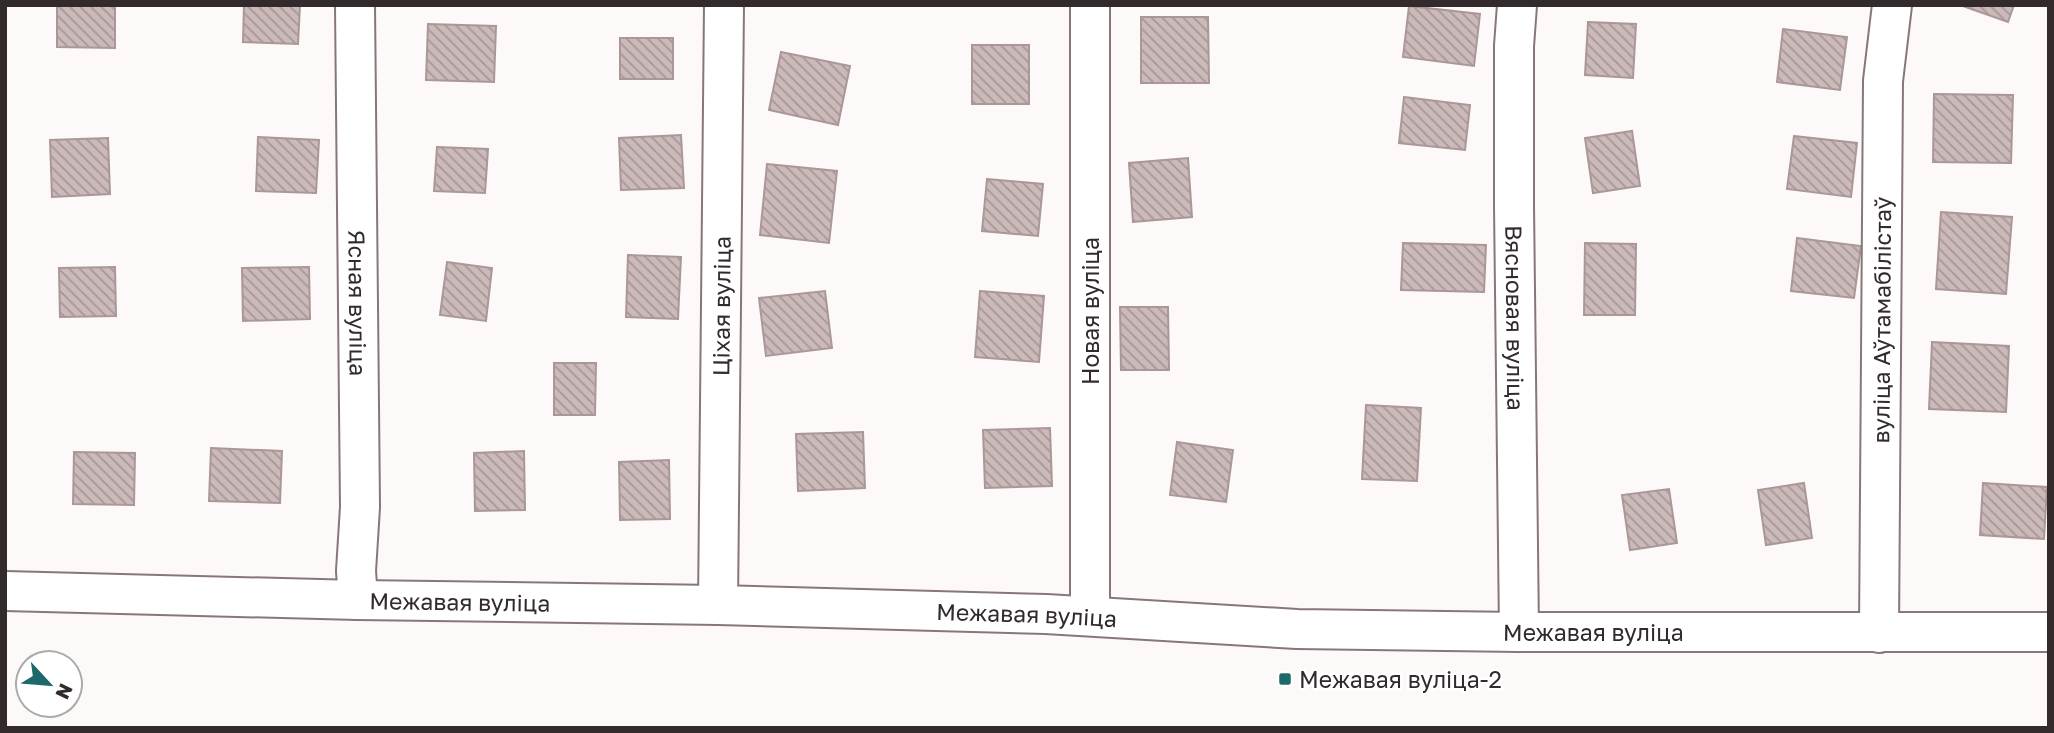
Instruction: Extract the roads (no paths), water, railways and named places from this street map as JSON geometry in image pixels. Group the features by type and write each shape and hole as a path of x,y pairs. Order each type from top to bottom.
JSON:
{"street":[{"name":"Ясная вуліца","path":"355,5 360,507 356,571 358,600"},
{"name":"Ціхая вуліца","path":"718,605 724,5"},
{"name":"Новая вуліца","path":"1090,5 1090,616"},
{"name":"Вясновая вуліца","path":"1517,5 1514,46 1514,205 1519,632"},
{"name":"вуліца Аўтамабілістаў","path":"1879,633 1884,81 1892,5"},
{"name":"Межавая вуліца","path":"5,590 1090,616 1297,629 1519,632 2049,632"}],"place":[{"name":"Межавая вуліца-2","path":"1285,679"}]}
